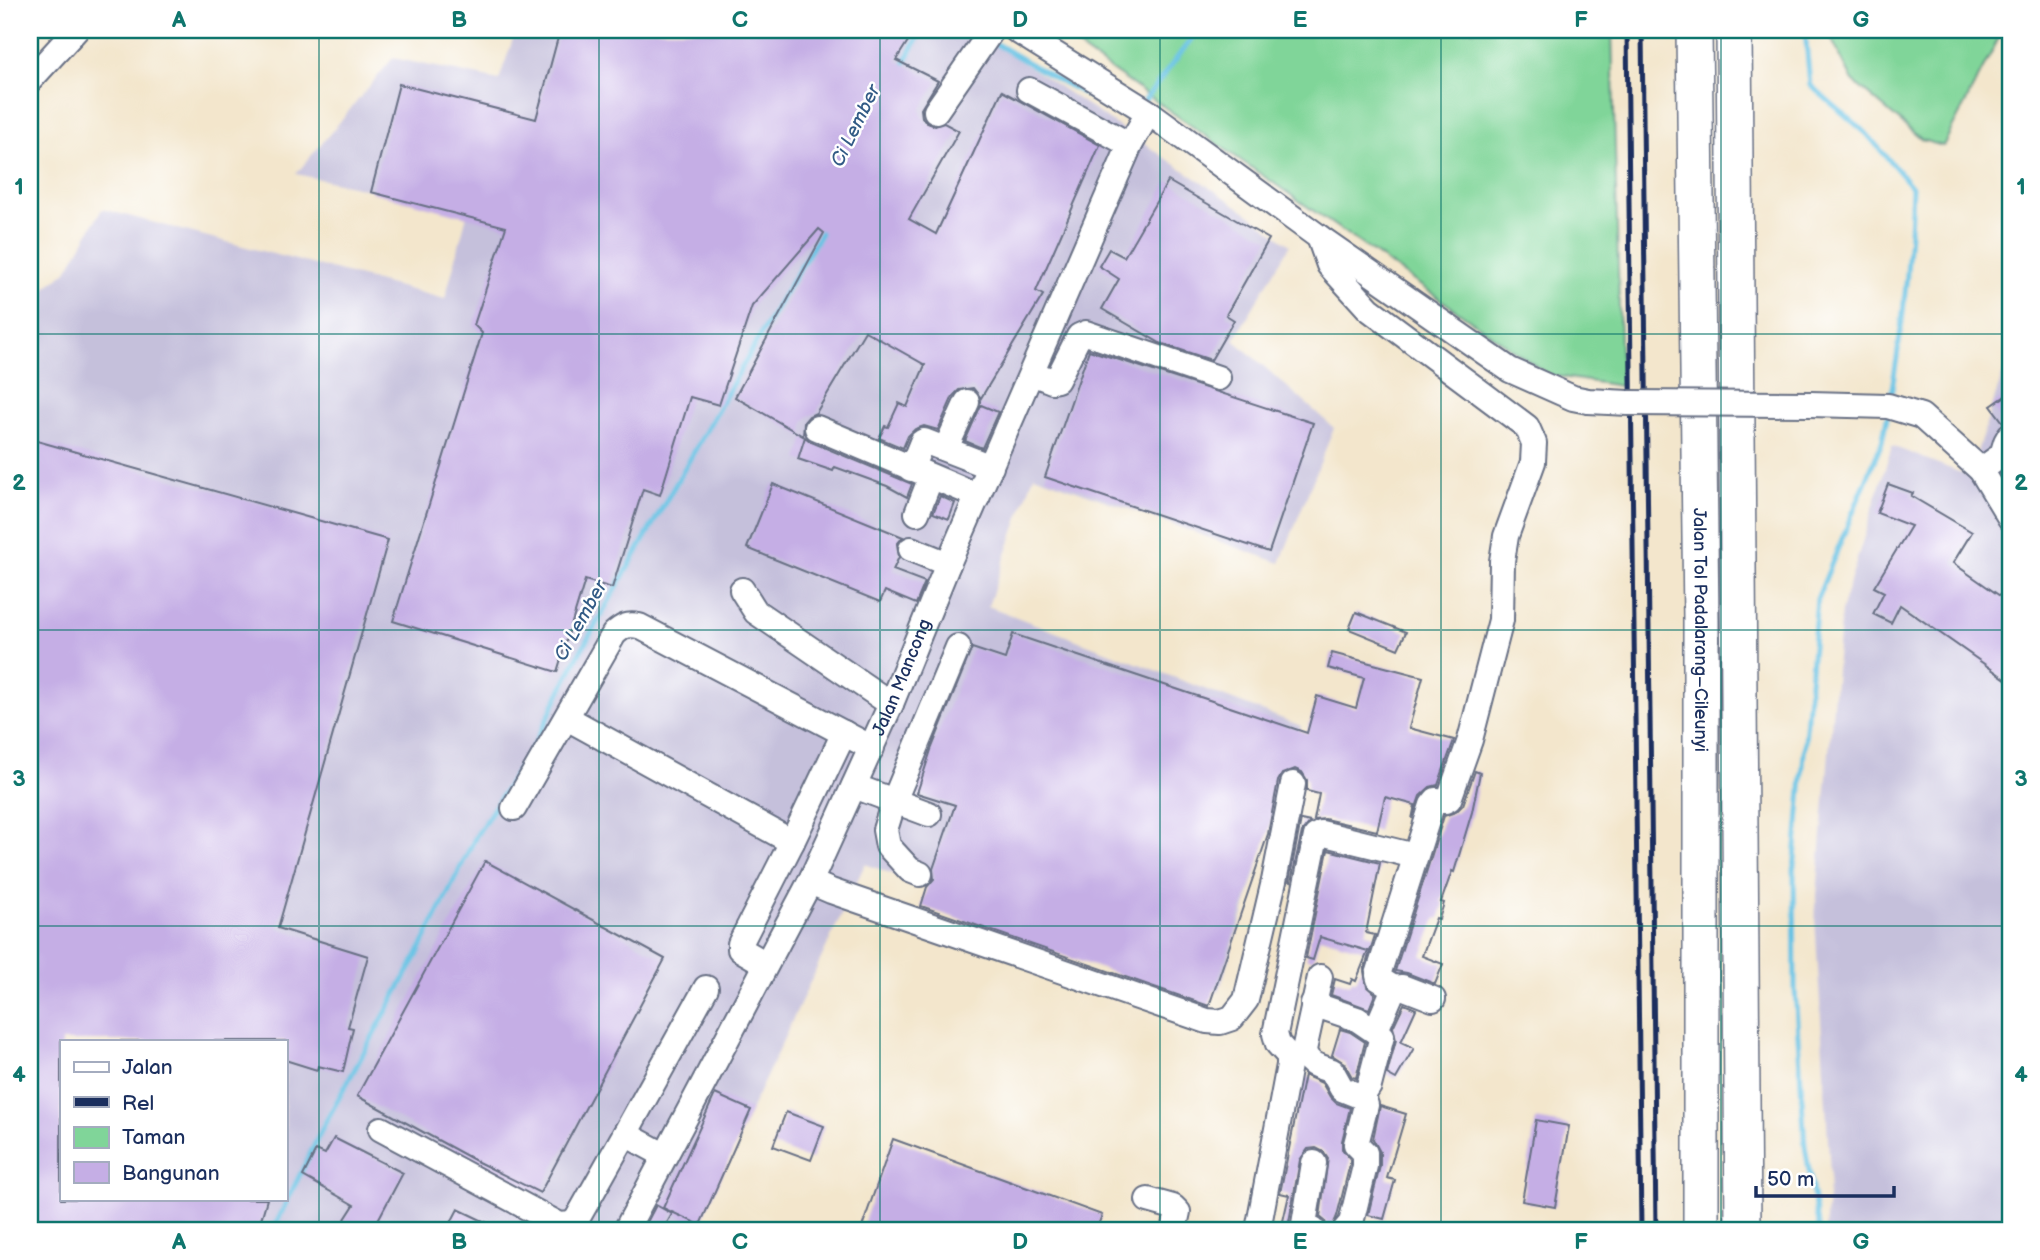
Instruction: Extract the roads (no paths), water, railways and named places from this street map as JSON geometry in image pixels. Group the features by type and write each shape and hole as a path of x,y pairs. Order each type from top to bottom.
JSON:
{"highway":[{"name":"Jalan Tol Padalarang–Cileunyi","path":"1694,30 1701,621 1701,1230"},
{"path":"1734,30 1742,1230"}],"street":[{"path":"30,80 76,30"},
{"path":"1016,30 1139,122 1319,237 1510,370 1573,398 1588,401 1888,406 1921,415 1981,470 2010,518"},
{"path":"936,111 987,37"},
{"path":"1029,90 1139,122"},
{"name":"Jalan Mancong","path":"629,1229 664,1155 810,882 872,748 948,564 1139,122"},
{"path":"1319,237 1322,252 1329,265 1369,309 1527,427 1534,443 1534,462 1506,536 1502,561 1501,620 1470,740 1449,799 1436,800 1432,804 1378,975 1394,988 1402,987 1433,999"},
{"path":"1032,373 1052,381 1057,380 1079,336 1087,333 1218,378"},
{"path":"946,448 967,402"},
{"path":"817,428 978,496"},
{"path":"1981,470 2002,455 2010,435"},
{"path":"917,513 922,442 946,448 991,467"},
{"path":"911,549 948,564"},
{"path":"743,590 756,612 891,704"},
{"path":"514,808 614,634 629,624 639,626 872,748"},
{"path":"920,874 910,870 888,846 884,830 958,648"},
{"path":"567,718 792,842"},
{"path":"766,964 740,949 740,944 844,733"},
{"path":"810,882 1207,1021 1220,1022 1241,1010 1246,1000 1293,784"},
{"path":"854,786 929,814"},
{"path":"1258,1230 1289,1065 1289,1056 1278,1044 1275,1034 1316,836 1321,833 1415,856"},
{"path":"1320,977 1304,1050 1306,1058 1313,1064 1332,1071 1342,1089 1362,1097 1366,1105 1356,1144 1365,1153 1365,1166 1351,1223 1345,1230"},
{"path":"381,1129 560,1225 571,1224 578,1219 706,988"},
{"path":"1376,1030 1394,988"},
{"path":"1313,1004 1357,1019 1382,1036 1369,1086 1362,1097"},
{"path":"625,1133 664,1155"},
{"path":"1313,1230 1304,1224 1314,1163"},
{"path":"1148,1200 1173,1207 1178,1212 1174,1230"}],"waterway":[{"name":"Ci Lember","path":"902,68 922,30"},
{"name":"Ci Lember","path":"1145,100 1198,30"},
{"path":"1805,30 1810,85 1866,133 1912,187 1905,294 1890,400"},
{"name":"Ci Lember","path":"993,42 1128,117 1133,112"},
{"name":"Ci Lember","path":"273,1230 324,1125 418,954 476,836 534,745 579,654 824,228"},
{"path":"1819,1230 1805,1146 1795,989 1794,871 1817,599 1882,442 1888,413"}],"railway":[{"path":"1627,30 1641,1230"},
{"path":"1642,30 1656,1230"}]}
